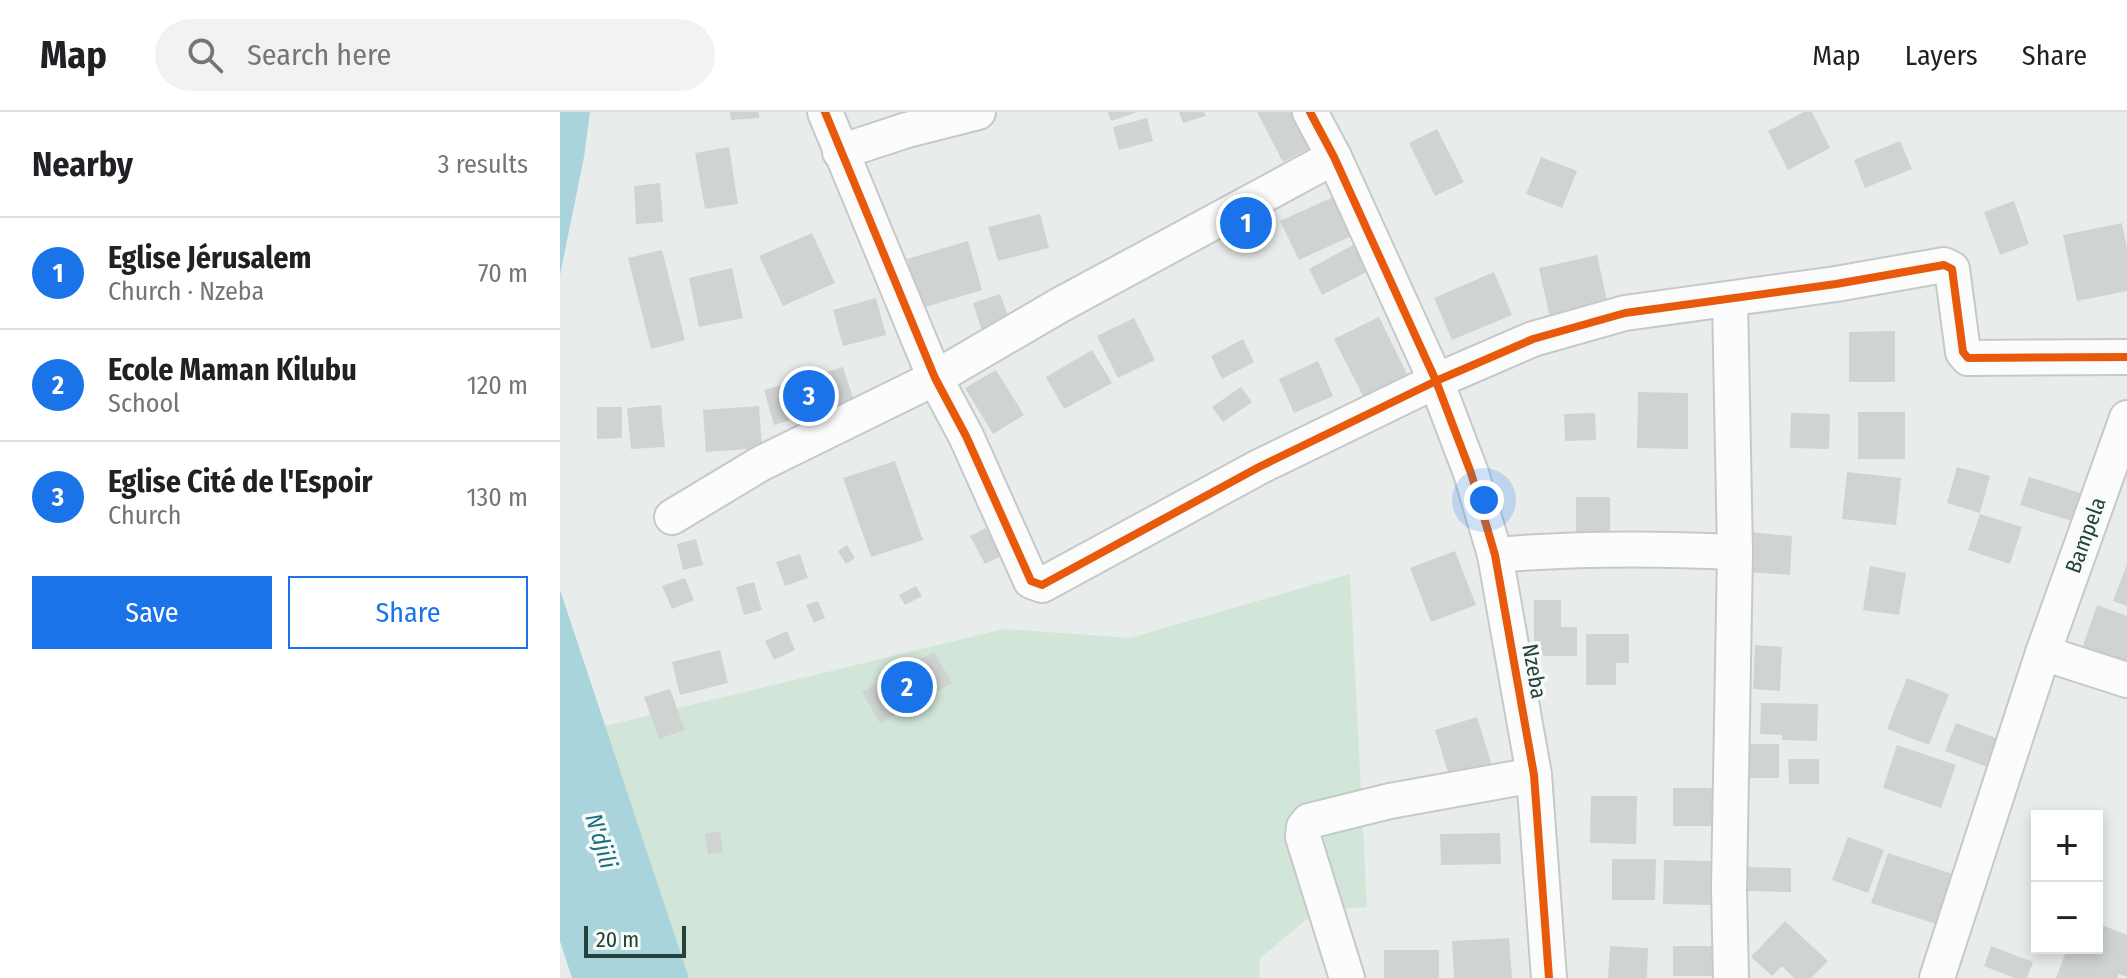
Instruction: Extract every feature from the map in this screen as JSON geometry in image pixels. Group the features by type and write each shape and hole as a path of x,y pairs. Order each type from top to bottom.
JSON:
{"street":[{"path":"825,112 935,378 966,436 1031,581 1042,585 1259,467 1436,381 1533,339 1625,313 1730,300 1944,265 1952,269 1963,352 1968,358 2127,357"},
{"path":"840,152 907,130 978,112"},
{"name":"Nzeba","path":"1310,112 1334,157 1436,381 1471,473 1495,555 1534,775 1549,978"},
{"path":"672,517 760,464 935,378 1060,305 1334,157"},
{"path":"1730,300 1735,552 1729,889 1731,978"},
{"name":"Bampela","path":"1937,978 2043,653 2127,418"},
{"path":"1495,555 1579,548 1735,552"},
{"path":"2043,653 2127,680"},
{"path":"1347,978 1303,837 1304,827 1309,821 1404,799 1534,775"}],"green space":[{"path":"1350,574 1367,907 1318,910 1260,958 1259,978 689,978 605,726 1004,629 1130,638"}],"water":[{"path":"560,112 590,112 560,275"},
{"name":"N'djili","path":"560,590 689,978 572,978 560,941"}],"building":[{"path":"730,112 759,112 759,118 731,120"},
{"path":"1108,112 1135,112 1135,113 1111,121"},
{"path":"1179,112 1204,112 1206,116 1183,123"},
{"path":"1257,112 1298,112 1315,146 1283,162"},
{"path":"1804,112 1812,112 1830,148 1788,170 1768,131"},
{"path":"1147,118 1153,141 1119,150 1113,127"},
{"path":"1437,129 1464,182 1435,196 1409,143"},
{"path":"1900,141 1912,169 1865,188 1854,160"},
{"path":"729,147 738,204 705,209 695,153"},
{"path":"1541,157 1577,171 1562,208 1526,194"},
{"path":"660,183 663,222 636,224 634,186"},
{"path":"1340,194 1358,233 1299,260 1280,221"},
{"path":"2014,201 2029,244 2000,255 1984,212"},
{"path":"1040,214 1049,248 998,261 988,227"},
{"path":"2122,223 2127,248 2127,291 2077,301 2063,235"},
{"path":"812,233 835,283 783,306 759,256"},
{"path":"1362,240 1376,267 1322,295 1309,269"},
{"path":"968,241 982,290 922,308 907,259"},
{"path":"662,250 685,340 651,349 628,258"},
{"path":"1597,255 1609,310 1551,323 1539,268"},
{"path":"732,268 743,318 699,327 689,278"},
{"path":"1494,272 1512,315 1452,340 1434,298"},
{"path":"1000,294 1010,321 982,331 973,303"},
{"path":"876,298 886,335 843,346 833,310"},
{"path":"1379,317 1407,374 1363,396 1334,339"},
{"path":"1134,318 1155,360 1118,378 1097,336"},
{"path":"1895,331 1895,382 1849,382 1849,332"},
{"path":"1243,339 1254,362 1222,379 1211,356"},
{"path":"1092,350 1112,383 1064,409 1046,377"},
{"path":"1318,361 1333,396 1294,413 1279,379"},
{"path":"843,367 854,401 774,425 764,390"},
{"path":"996,370 1024,415 993,434 965,388"},
{"path":"1241,387 1252,402 1223,422 1212,407"},
{"path":"1638,392 1688,393 1688,449 1637,448"},
{"path":"661,405 665,447 631,449 627,408"},
{"path":"759,406 762,448 706,452 703,410"},
{"path":"597,407 622,407 622,438 597,439"},
{"path":"1858,412 1905,412 1905,459 1858,459"},
{"path":"1595,413 1596,440 1565,441 1564,414"},
{"path":"1791,413 1830,414 1829,449 1790,448"},
{"path":"895,461 923,540 871,557 843,478"},
{"path":"1957,467 1990,476 1980,513 1947,503"},
{"path":"1847,472 1901,478 1896,525 1842,519"},
{"path":"2029,477 2087,495 2078,523 2020,505"},
{"path":"1576,497 1610,497 1610,534 1576,534"},
{"path":"1980,514 2022,527 2010,564 1968,550"},
{"path":"986,528 1001,556 985,564 970,536"},
{"path":"1748,532 1792,536 1790,575 1745,572"},
{"path":"696,539 703,565 683,570 677,544"},
{"path":"847,545 855,558 846,564 838,551"},
{"path":"1455,551 1476,605 1431,622 1410,568"},
{"path":"800,554 808,578 785,586 776,562"},
{"path":"2127,564 2127,606 2113,601"},
{"path":"1870,566 1906,573 1899,615 1863,610"},
{"path":"685,578 694,600 672,609 662,586"},
{"path":"754,582 762,610 744,615 736,587"},
{"path":"916,586 922,596 905,605 899,595"},
{"path":"1534,600 1561,600 1561,627 1577,627 1577,656 1534,656"},
{"path":"818,601 825,618 814,623 806,605"},
{"path":"2097,605 2127,616 2127,662 2083,646"},
{"path":"787,631 795,650 774,660 765,641"},
{"path":"1586,634 1629,634 1629,663 1616,663 1616,685 1586,685"},
{"path":"1755,645 1782,647 1780,691 1753,689"},
{"path":"720,650 728,683 680,695 672,662"},
{"path":"934,652 952,683 880,723 862,692"},
{"path":"1907,678 1949,694 1929,745 1887,729"},
{"path":"670,689 685,730 659,739 644,697"},
{"path":"1761,703 1818,704 1817,741 1782,740 1782,735 1760,734"},
{"path":"1477,717 1493,769 1451,782 1435,730"},
{"path":"1956,723 1998,739 1987,767 1945,751"},
{"path":"1742,744 1779,744 1779,778 1742,778"},
{"path":"1897,745 1956,765 1941,808 1883,788"},
{"path":"1788,759 1819,759 1819,784 1789,784"},
{"path":"1673,788 1720,788 1720,826 1673,826"},
{"path":"1591,796 1637,796 1636,844 1590,843"},
{"path":"720,831 723,852 708,854 705,834"},
{"path":"1500,833 1501,864 1441,865 1440,834"},
{"path":"1848,837 1884,850 1868,893 1832,880"},
{"path":"1888,853 1953,874 1936,924 1871,903"},
{"path":"1612,859 1656,859 1655,900 1612,900"},
{"path":"1664,860 1714,861 1713,905 1663,904"},
{"path":"1739,867 1791,868 1791,892 1739,891"},
{"path":"1785,921 1828,961 1811,978 1794,978 1782,966 1772,976 1751,957"},
{"path":"2103,925 2127,935 2127,977 2118,974 2117,978 2056,978 2065,954 2103,954"},
{"path":"1509,938 1512,978 1454,978 1452,941"},
{"path":"1610,946 1648,948 1647,978 1608,978"},
{"path":"1673,946 1726,946 1726,976 1673,976"},
{"path":"1991,946 2033,962 2027,978 2015,978 1984,966"},
{"path":"1384,950 1439,950 1439,978 1384,978"}],"cycle path":[{"path":"825,112 935,378 966,436 1031,581 1042,585 1259,467 1436,381 1533,339 1625,313 1836,284 1944,265 1952,269 1963,352 1968,358 2127,357"},
{"path":"1310,112 1334,157 1436,381 1471,473 1495,555 1534,775 1549,978"}],"place":[{"name":"Eglise Jérusalem","path":"1246,223"},
{"name":"Eglise Cité de l'Espoir","path":"809,396"},
{"name":"Ecole Maman Kilubu","path":"907,687"}]}
